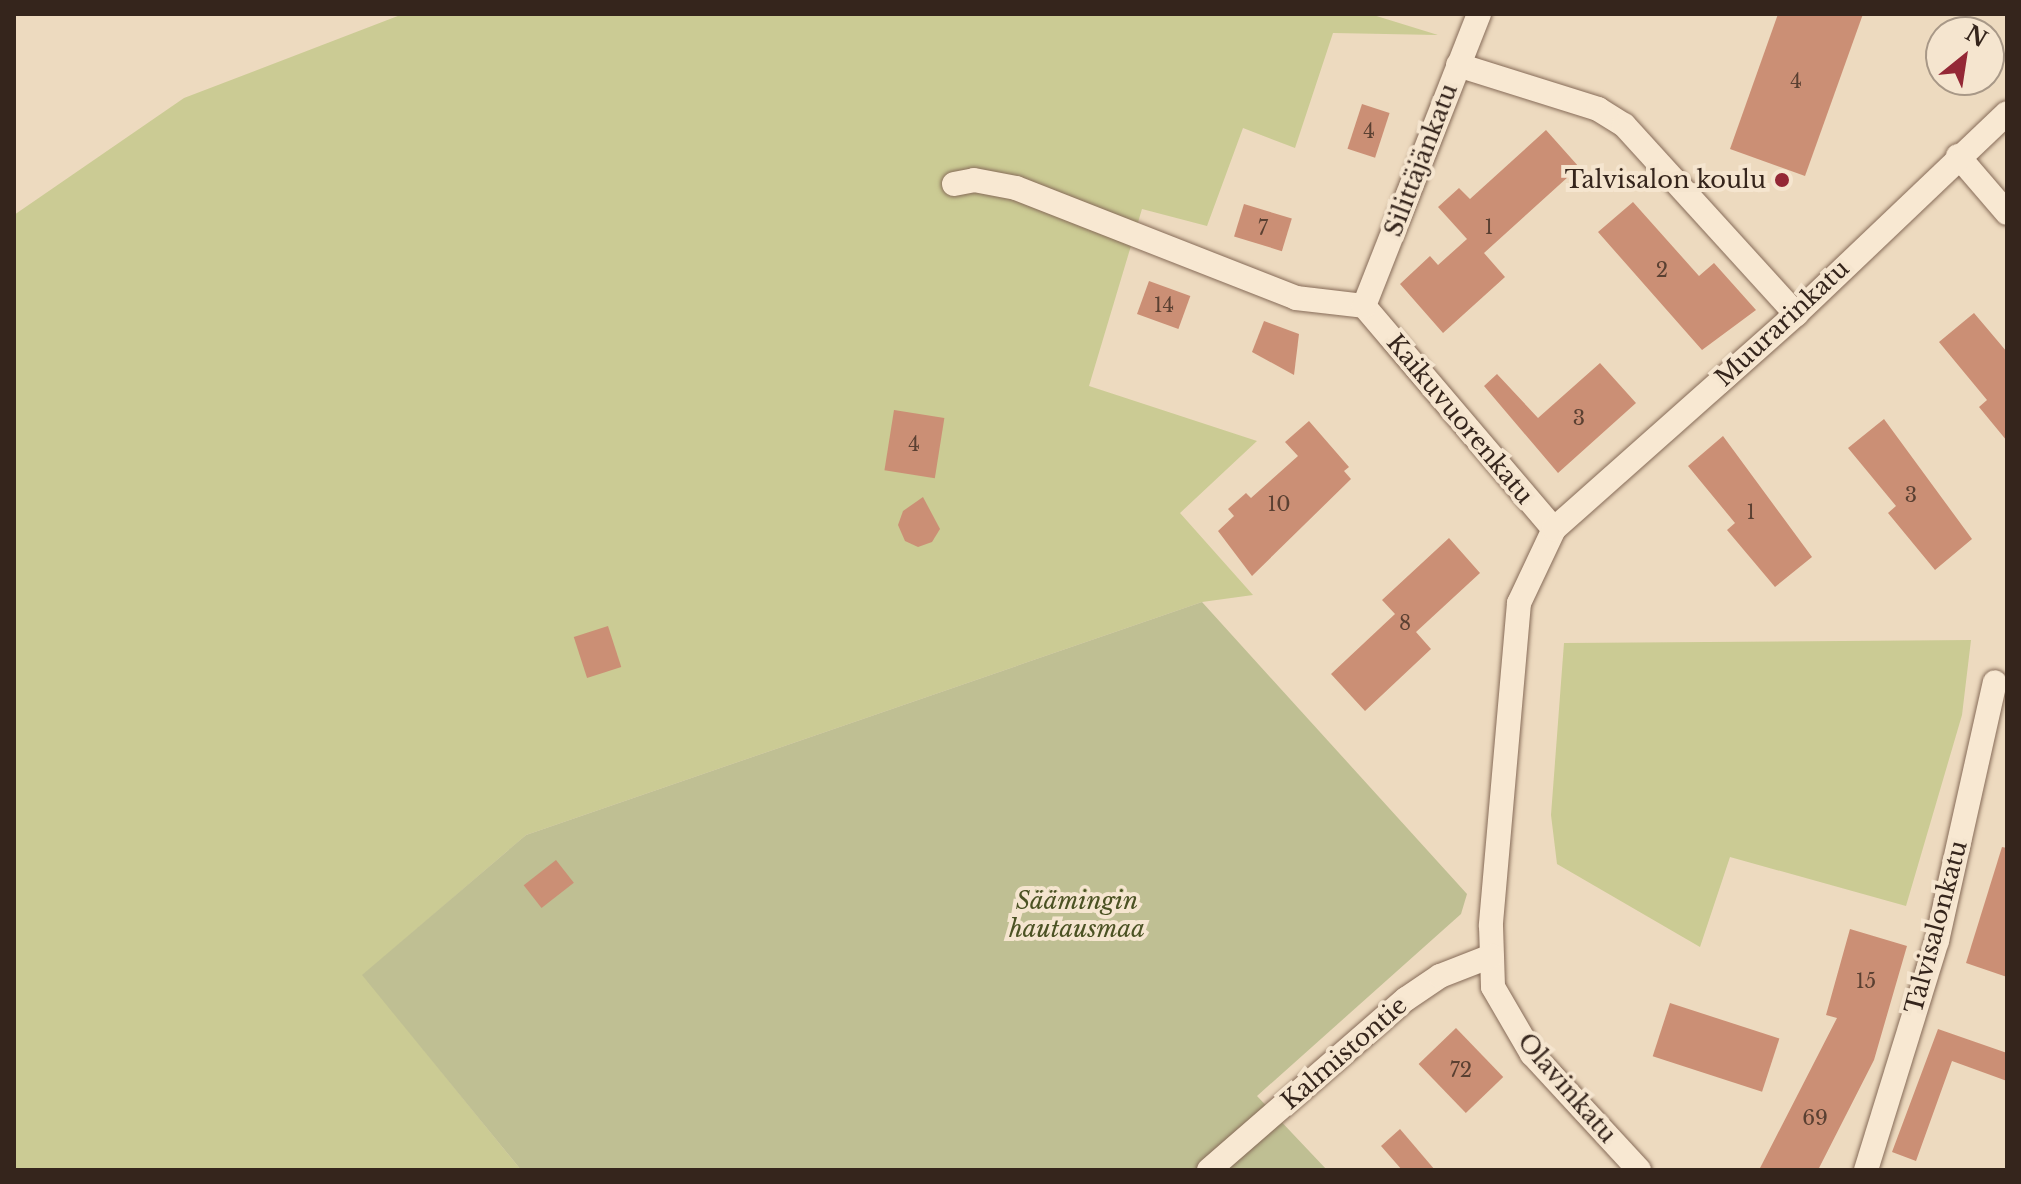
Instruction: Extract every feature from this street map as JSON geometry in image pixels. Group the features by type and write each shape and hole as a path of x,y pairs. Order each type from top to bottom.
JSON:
{"street":[{"name":"Silittäjänkatu","path":"1364,306 1479,14"},
{"path":"1458,65 1598,109 1624,125 1796,314"},
{"name":"Muurarinkatu","path":"1554,529 1796,314 1958,156 2007,113"},
{"path":"1958,156 2007,213"},
{"path":"954,184 974,180 1016,188 1296,298 1364,306"},
{"name":"Kaikuvuorenkatu","path":"1364,306 1554,529"},
{"path":"1491,956 1519,603 1554,529"},
{"name":"Talvisalonkatu","path":"1866,1170 1937,941 1995,682"},
{"name":"Kalmistontie","path":"1209,1170 1406,999 1440,976 1491,956"},
{"name":"Olavinkatu","path":"1491,956 1493,987 1532,1054 1639,1170"}],"green space":[{"path":"403,14 1370,14 1438,35 1333,33 1295,148 1243,128 1207,226 1142,209 1089,386 1257,441 1180,513 1253,595 1202,602 526,835 363,975 521,1170 14,1170 14,215 184,98"},
{"name":"Säämingin hautausmaa","path":"1202,602 1467,894 1461,914 1257,1096 1327,1170 521,1170 362,975 526,835"},
{"path":"1971,640 1962,715 1906,906 1730,857 1700,947 1557,864 1551,815 1564,643"}],"building":[{"path":"1778,14 1863,14 1805,176 1730,149"},
{"path":"1362,104 1390,113 1375,158 1347,149"},
{"path":"1546,130 1579,167 1484,253 1505,277 1443,333 1400,284 1430,256 1438,265 1467,239 1438,207 1459,188 1470,199"},
{"path":"1633,202 1699,276 1714,263 1756,310 1702,350 1598,232"},
{"path":"1244,204 1292,219 1282,251 1234,237"},
{"path":"1149,281 1190,296 1178,329 1137,314"},
{"path":"1974,313 2007,352 2007,441 1979,407 1987,400 1939,342"},
{"path":"1264,321 1299,334 1294,375 1252,352"},
{"path":"1600,363 1636,403 1558,473 1484,386 1497,374 1538,418"},
{"path":"894,410 944,418 935,478 884,470"},
{"path":"1884,419 1972,539 1935,570 1888,513 1896,506 1848,448"},
{"path":"1309,421 1349,467 1344,471 1351,479 1252,576 1218,531 1234,516 1228,509 1246,493 1251,498 1298,456 1285,442"},
{"path":"1723,436 1812,557 1775,587 1727,530 1735,523 1688,466"},
{"path":"923,497 940,529 932,542 918,547 905,541 898,525 903,511"},
{"path":"1449,538 1480,573 1416,632 1431,649 1365,711 1331,674 1395,614 1382,600"},
{"path":"608,626 621,667 587,678 574,637"},
{"path":"2002,847 2007,848 2007,977 1966,963"},
{"path":"556,860 574,883 542,908 524,885"},
{"path":"1850,929 1907,946 1874,1060 1818,1170 1759,1170 1837,1018 1826,1015"},
{"path":"1670,1003 1779,1039 1762,1092 1653,1056"},
{"path":"1456,1028 1503,1077 1466,1113 1419,1064"},
{"path":"1938,1029 2007,1053 2007,1081 1952,1061 1916,1161 1892,1152"},
{"path":"1400,1129 1435,1170 1402,1170 1381,1146"}],"place":[{"name":"Talvisalon koulu","path":"1782,180"}]}
